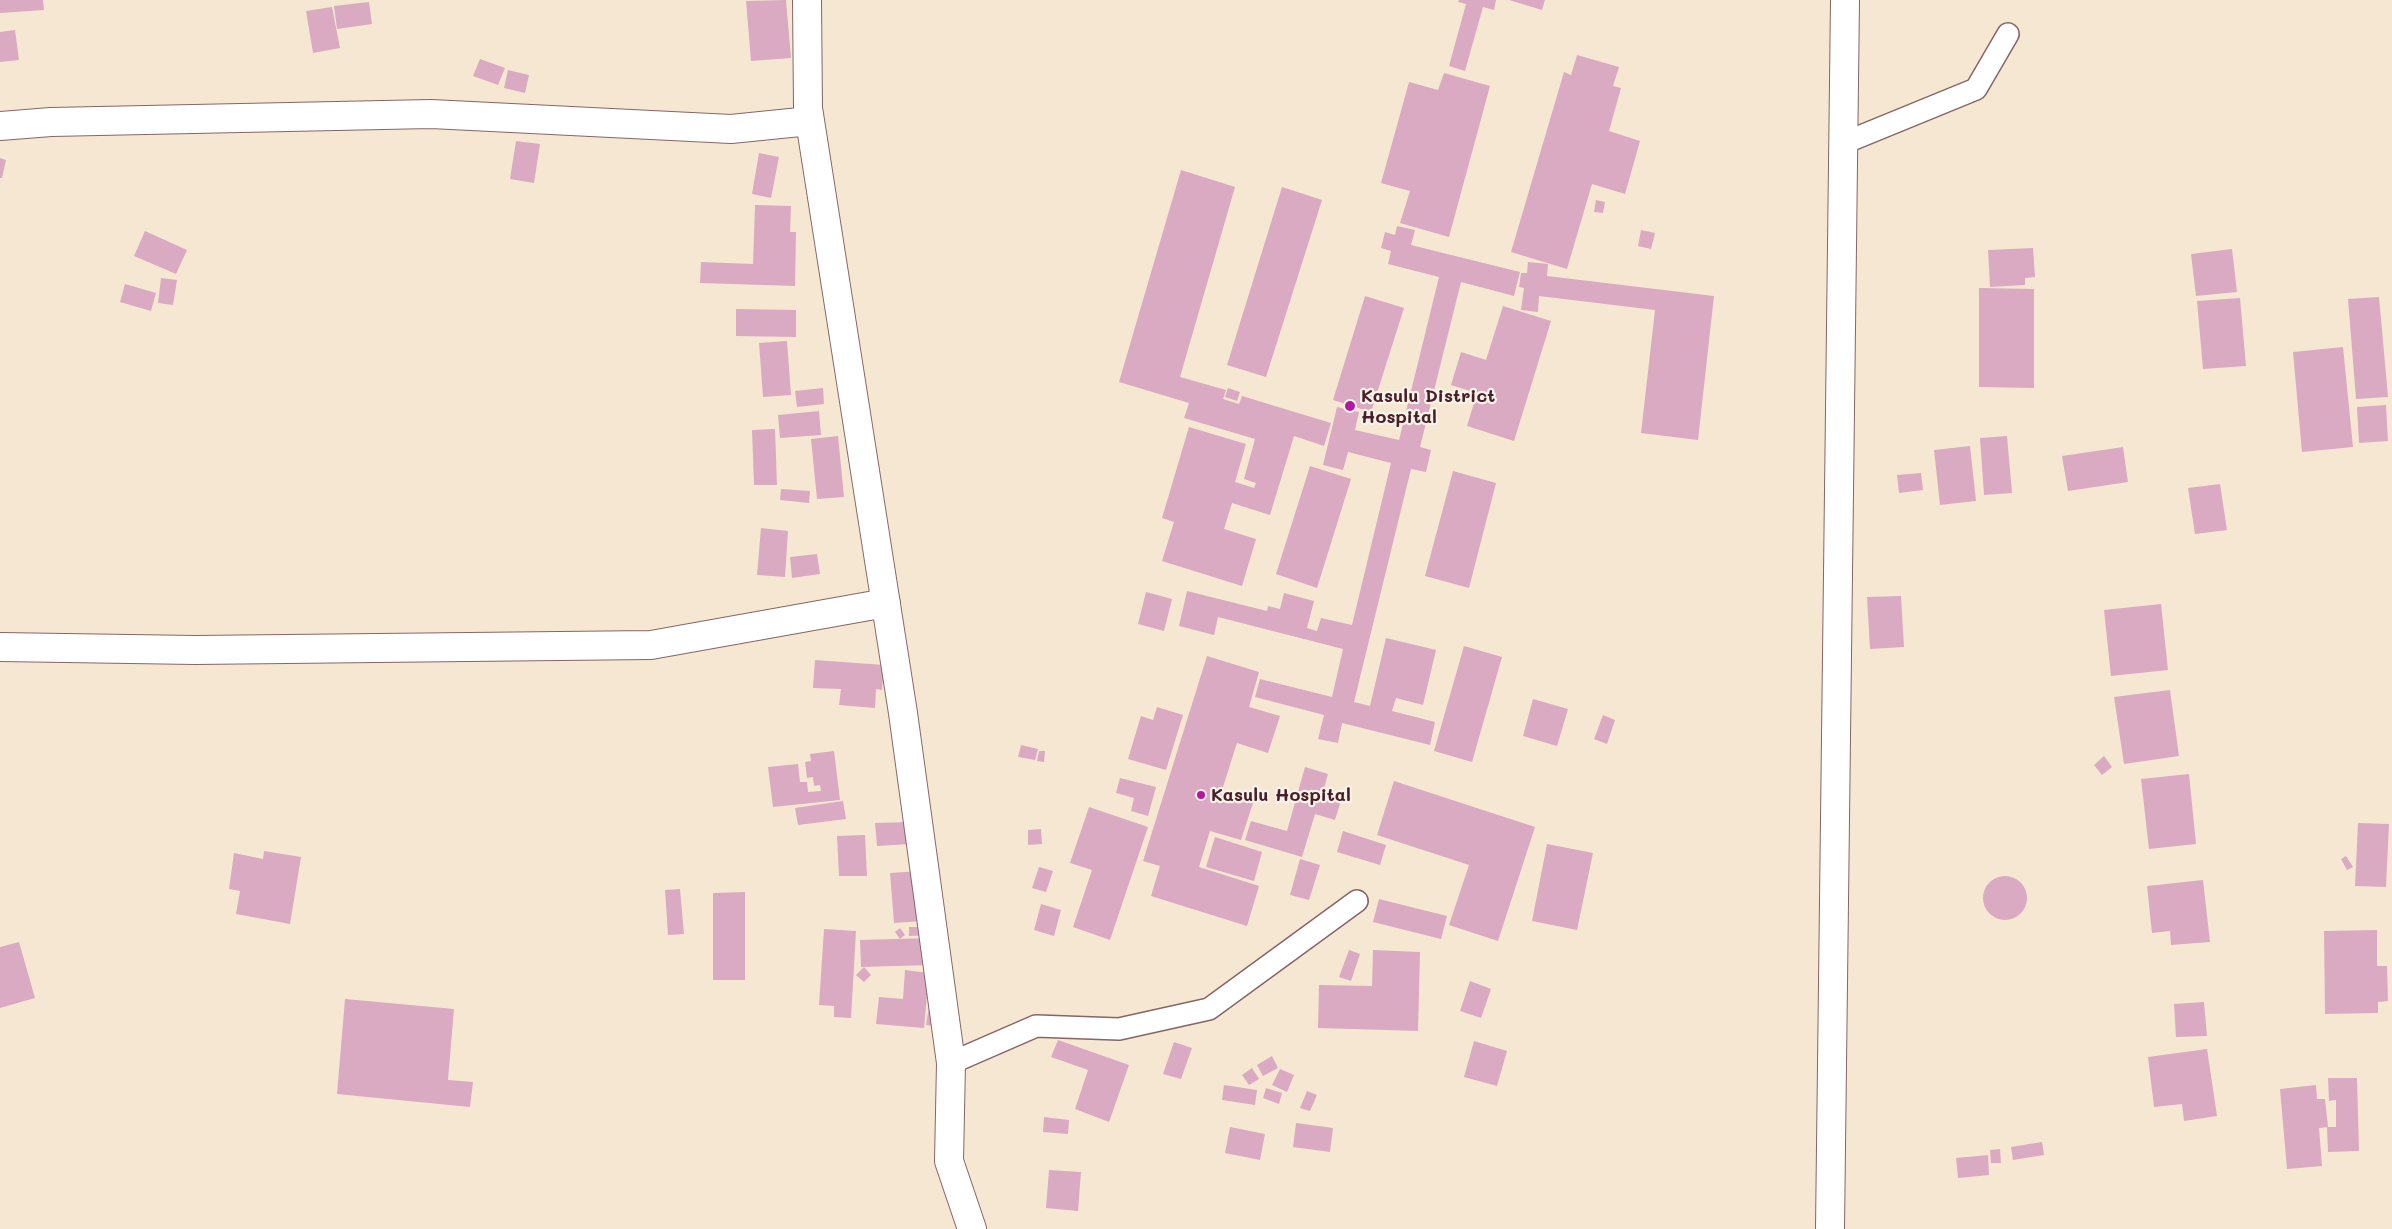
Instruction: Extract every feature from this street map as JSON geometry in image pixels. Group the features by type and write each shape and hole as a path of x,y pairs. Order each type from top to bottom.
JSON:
{"street":[{"path":"806,0 810,122 886,604 951,1063 949,1161 972,1229"},
{"path":"1830,1229 1845,0"},
{"path":"0,126 52,122 431,114 731,129 810,122"},
{"path":"0,647 195,650 650,645 886,604"}],"lane":[{"path":"1844,143 1976,89 2008,34"},
{"path":"951,1063 1036,1026 1119,1029 1208,1009 1357,901"}],"building":[{"path":"0,0 43,0 44,10 0,13"},
{"path":"786,0 791,58 751,61 746,1"},
{"path":"1459,0 1496,0 1494,10 1483,7 1465,71 1449,66 1466,4 1458,2"},
{"path":"1509,0 1545,0 1542,10"},
{"path":"369,2 372,24 337,29 334,6"},
{"path":"332,7 340,48 313,53 306,11"},
{"path":"15,30 19,60 0,62 0,32"},
{"path":"1577,55 1619,67 1613,86 1621,88 1609,131 1640,141 1625,194 1592,184 1567,269 1511,252 1564,72 1571,75"},
{"path":"480,59 505,68 498,85 473,76"},
{"path":"508,70 529,75 525,93 504,88"},
{"path":"1444,73 1490,86 1449,237 1400,223 1410,191 1381,183 1409,82 1438,90"},
{"path":"516,141 540,144 534,183 510,179"},
{"path":"759,153 779,157 771,198 752,194"},
{"path":"0,158 6,160 2,178 0,178"},
{"path":"1181,170 1235,187 1180,377 1226,390 1223,399 1239,404 1242,396 1331,423 1324,446 1294,436 1270,515 1232,503 1224,529 1256,539 1242,586 1162,561 1174,522 1162,518 1189,427 1246,444 1235,482 1254,488 1256,483 1244,479 1255,439 1184,418 1189,403 1119,382"},
{"path":"1282,187 1322,200 1266,377 1227,365"},
{"path":"1596,200 1605,202 1603,213 1594,212"},
{"path":"755,205 791,206 790,232 796,232 795,286 700,283 701,262 753,264"},
{"path":"1397,226 1415,230 1411,245 1520,272 1514,296 1461,282 1420,447 1431,450 1426,472 1411,469 1354,702 1370,706 1386,638 1436,650 1423,705 1396,698 1392,711 1435,722 1430,745 1342,723 1338,743 1318,739 1324,715 1255,697 1260,679 1332,697 1343,649 1218,617 1214,635 1179,626 1187,591 1267,611 1268,606 1280,609 1284,593 1314,601 1307,628 1317,631 1321,618 1352,625 1391,463 1348,452 1343,470 1323,465 1337,407 1359,412 1355,430 1399,440 1439,277 1388,264 1391,251 1381,248 1385,232 1395,235"},
{"path":"1641,230 1655,233 1651,249 1638,246"},
{"path":"145,231 187,250 176,274 134,256"},
{"path":"2033,248 2035,277 2025,278 2025,285 1990,287 1988,250"},
{"path":"2232,249 2237,292 2196,296 2191,254"},
{"path":"1528,262 1548,264 1547,276 1714,296 1698,440 1641,433 1655,310 1539,296 1538,312 1521,310 1524,288 1519,287 1521,273 1527,273"},
{"path":"161,278 177,280 173,305 158,303"},
{"path":"125,284 156,293 151,311 120,302"},
{"path":"1979,288 2034,289 2034,388 1979,387"},
{"path":"1365,296 1404,308 1371,412 1333,400"},
{"path":"2379,297 2388,397 2356,399 2348,299"},
{"path":"2240,298 2246,366 2203,369 2197,301"},
{"path":"1503,306 1551,321 1514,441 1467,426 1477,393 1451,385 1461,352 1486,360"},
{"path":"736,309 796,310 796,337 736,336"},
{"path":"787,341 791,395 763,397 759,343"},
{"path":"2343,347 2353,447 2302,452 2293,352"},
{"path":"823,388 824,404 797,407 795,391"},
{"path":"1228,388 1240,392 1237,401 1225,397"},
{"path":"2386,405 2388,441 2359,443 2357,407"},
{"path":"819,411 821,435 780,438 778,415"},
{"path":"775,429 777,485 754,485 752,430"},
{"path":"838,436 844,497 817,499 811,439"},
{"path":"2007,436 2012,493 1984,495 1980,438"},
{"path":"1970,446 1976,501 1940,505 1934,450"},
{"path":"2123,447 2128,482 2068,491 2062,456"},
{"path":"1310,466 1351,479 1317,588 1276,574"},
{"path":"1453,471 1496,483 1469,588 1425,576"},
{"path":"1921,473 1923,490 1899,493 1897,475"},
{"path":"2220,484 2227,530 2195,534 2188,488"},
{"path":"781,489 810,491 809,503 780,500"},
{"path":"761,528 788,531 785,577 757,575"},
{"path":"817,554 820,574 792,578 790,557"},
{"path":"1146,592 1172,599 1164,631 1138,624"},
{"path":"1901,596 1904,647 1870,649 1867,597"},
{"path":"2161,604 2168,670 2111,676 2104,610"},
{"path":"1464,646 1502,657 1472,762 1434,751"},
{"name":"Kasulu Hospital","path":"1207,656 1259,672 1249,707 1280,716 1268,753 1237,743 1222,790 1254,800 1241,840 1210,831 1199,867 1259,886 1247,926 1151,896 1160,866 1143,861"},
{"path":"815,660 884,665 882,690 876,689 875,708 839,705 841,689 813,688"},
{"path":"2170,690 2179,756 2124,764 2114,697"},
{"path":"1533,699 1568,709 1557,746 1523,736"},
{"path":"1157,707 1183,715 1166,770 1128,759 1141,716 1153,720"},
{"path":"1603,715 1615,720 1607,744 1594,739"},
{"path":"1021,745 1038,749 1035,760 1018,757"},
{"path":"834,751 840,800 773,807 768,767 798,764 800,782 807,782 808,792 821,791 820,785 814,786 813,777 807,778 805,762 811,761 810,754"},
{"path":"1039,751 1045,751 1044,762 1037,761"},
{"path":"2104,756 2112,767 2102,775 2094,765"},
{"path":"1305,767 1328,774 1323,792 1342,797 1335,820 1315,814 1302,857 1245,840 1251,821 1287,831"},
{"path":"2189,774 2196,844 2149,849 2141,779"},
{"path":"1120,778 1156,787 1148,816 1131,811 1134,798 1116,793"},
{"path":"1394,781 1535,827 1498,941 1449,925 1469,865 1377,835"},
{"path":"843,801 846,819 798,825 795,808"},
{"path":"1089,807 1148,827 1110,940 1073,927 1092,870 1070,863"},
{"path":"910,822 911,844 877,846 875,823"},
{"path":"2358,823 2389,824 2386,887 2355,886"},
{"path":"1041,829 1042,844 1028,845 1028,830"},
{"path":"1343,831 1386,845 1380,865 1337,852"},
{"path":"865,835 867,876 839,876 837,836"},
{"path":"1215,837 1262,852 1254,881 1206,867"},
{"path":"1547,844 1593,853 1577,930 1532,921"},
{"path":"264,851 301,857 290,924 236,914 240,891 229,889 234,853 263,859"},
{"path":"2346,856 2353,867 2347,870 2341,859"},
{"path":"1300,859 1320,865 1309,900 1290,895"},
{"path":"1039,867 1053,871 1046,892 1032,888"},
{"path":"920,871 923,921 894,923 890,873"},
{"path":"2009,876 2021,882 2026,889 2026,907 2021,914 2014,919 2001,920 1989,914 1984,907 1983,894 1989,882 1996,877"},
{"path":"2203,880 2210,942 2171,945 2170,931 2152,933 2147,886"},
{"path":"680,889 684,934 668,935 665,890"},
{"path":"745,892 745,980 713,980 713,893"},
{"path":"1379,899 1447,916 1441,939 1373,922"},
{"path":"1041,904 1061,910 1054,936 1034,930"},
{"path":"909,927 931,927 932,935 909,936"},
{"path":"900,928 905,935 900,939 895,932"},
{"path":"824,929 856,931 851,1018 834,1017 834,1006 819,1005"},
{"path":"2377,930 2377,966 2387,966 2388,1001 2378,1002 2378,1013 2325,1014 2324,931"},
{"path":"931,938 932,965 861,967 860,940"},
{"path":"19,942 35,998 0,1008 0,947"},
{"path":"1349,950 1360,954 1351,981 1339,977"},
{"path":"1373,950 1420,952 1418,1031 1318,1028 1319,985 1372,986"},
{"path":"864,967 871,975 864,982 856,975"},
{"path":"905,970 929,973 924,1028 876,1024 879,997 903,999"},
{"path":"1470,981 1491,989 1481,1018 1460,1011"},
{"path":"345,999 454,1009 448,1080 473,1082 470,1107 337,1094"},
{"path":"2204,1002 2207,1036 2176,1037 2174,1004"},
{"path":"929,1007 937,1008 934,1026 926,1025"},
{"path":"1058,1040 1129,1065 1109,1122 1075,1109 1088,1070 1051,1057"},
{"path":"1474,1041 1507,1051 1497,1086 1464,1077"},
{"path":"1174,1042 1192,1048 1181,1079 1163,1074"},
{"path":"2207,1049 2217,1116 2184,1121 2182,1104 2154,1107 2148,1057"},
{"path":"1272,1056 1278,1068 1263,1076 1257,1065"},
{"path":"1252,1068 1259,1079 1249,1085 1242,1075"},
{"path":"1280,1069 1294,1075 1287,1092 1272,1085"},
{"path":"2328,1078 2357,1078 2359,1151 2328,1152 2327,1127 2336,1127 2336,1100 2329,1101"},
{"path":"1224,1085 1257,1090 1255,1105 1222,1100"},
{"path":"2316,1085 2317,1099 2325,1099 2328,1127 2319,1128 2322,1166 2287,1169 2280,1089"},
{"path":"1266,1088 1282,1093 1279,1104 1263,1098"},
{"path":"1307,1091 1317,1095 1310,1111 1300,1108"},
{"path":"1044,1117 1069,1120 1068,1134 1043,1132"},
{"path":"1296,1123 1333,1128 1330,1152 1293,1147"},
{"path":"1230,1127 1265,1134 1260,1160 1225,1153"},
{"path":"2042,1142 2044,1155 2013,1160 2011,1147"},
{"path":"2000,1149 2001,1163 1991,1163 1990,1150"},
{"path":"1988,1155 1989,1175 1958,1178 1956,1158"},
{"path":"1049,1170 1081,1172 1078,1211 1046,1208"}],"place":[{"name":"Kasulu District Hospital","path":"1350,406"},
{"name":"Kasulu Hospital","path":"1201,795"}]}
